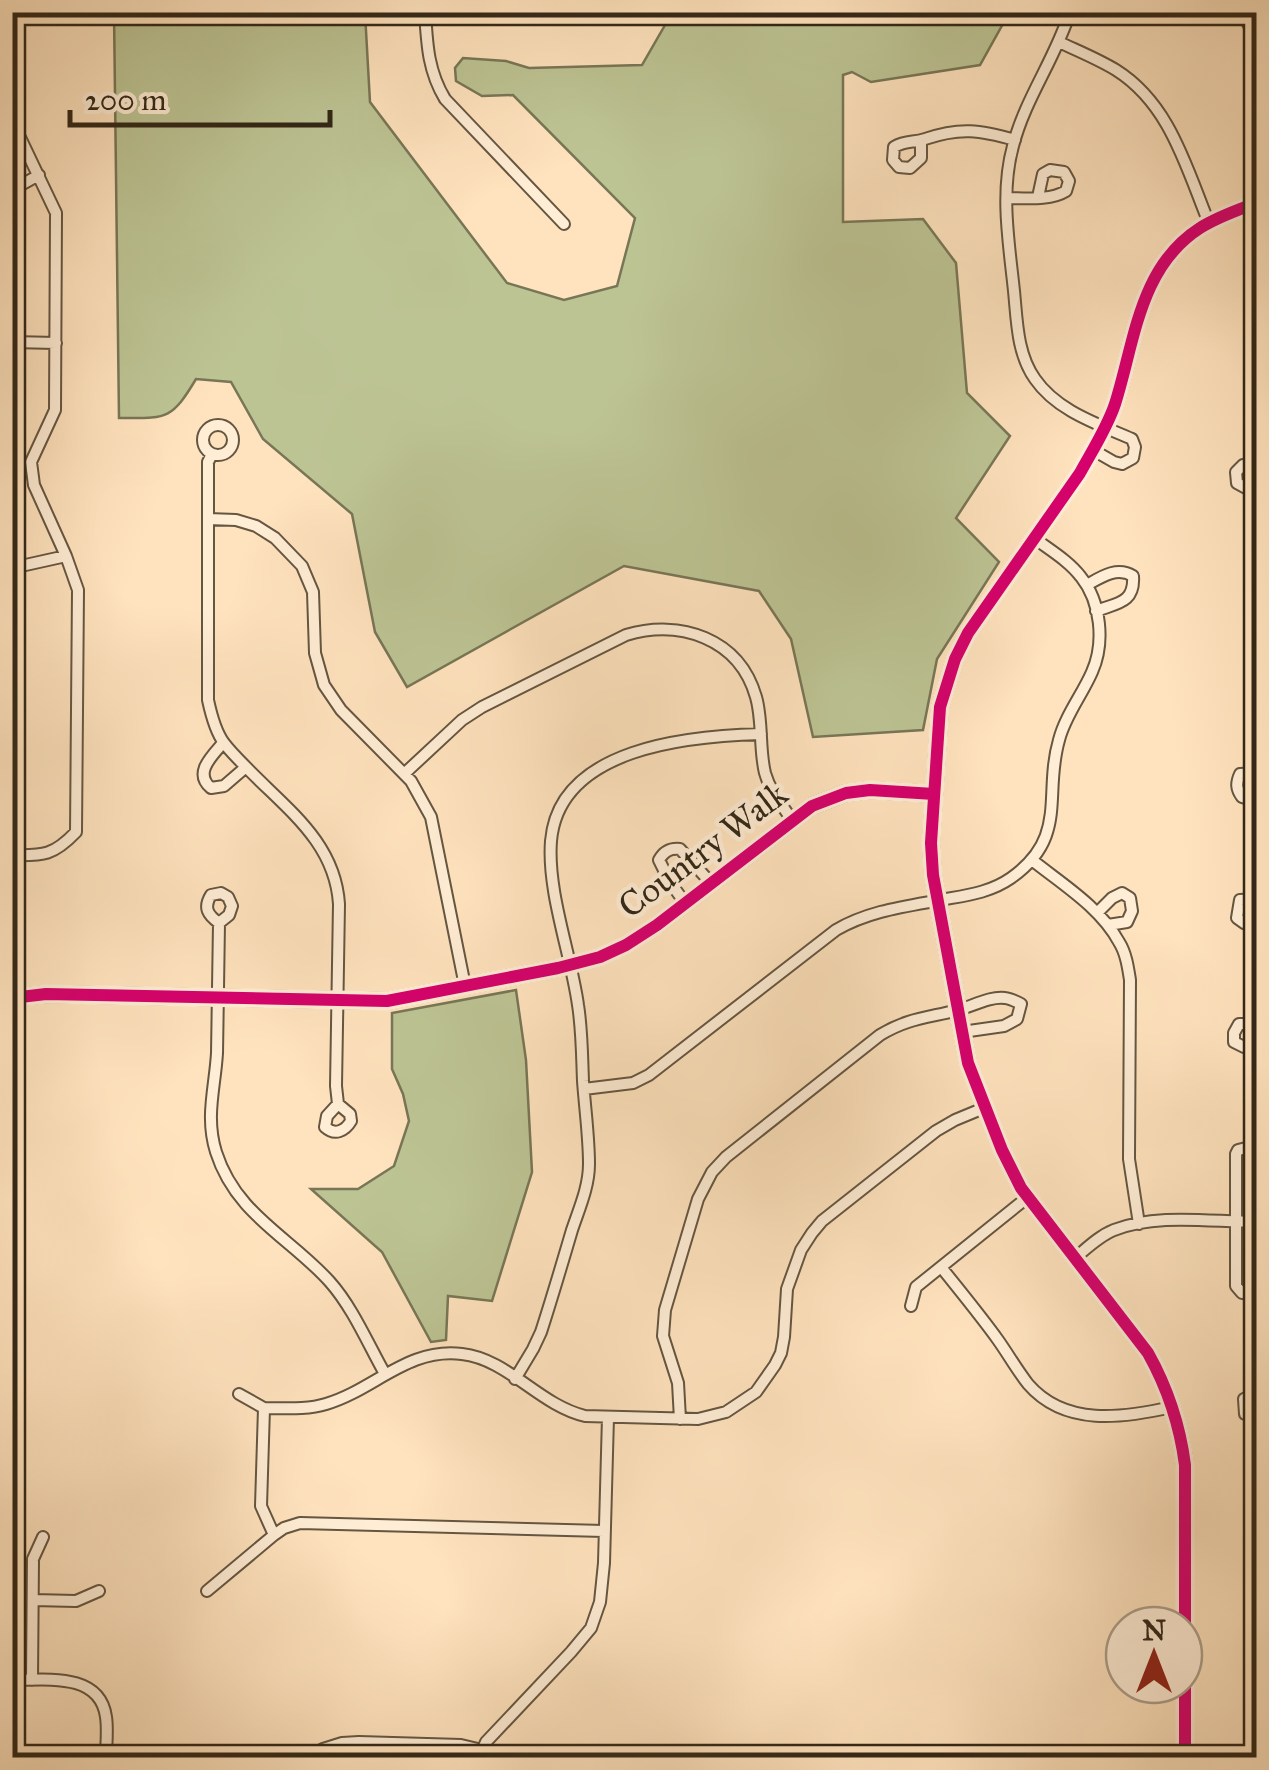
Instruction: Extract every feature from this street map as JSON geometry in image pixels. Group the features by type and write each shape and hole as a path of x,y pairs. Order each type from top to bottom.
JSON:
{"street":[{"path":"12,855 44,856 62,847 76,832 78,590 34,486 31,462 54,410 56,213 16,129 14,12"},
{"path":"425,12 428,57 445,99 564,224"},
{"path":"1070,12 1014,140 1006,198 1019,338 1028,368 1058,403 1132,439 1135,446 1132,458 1122,464 1093,450"},
{"path":"1241,12 1256,36"},
{"path":"1059,42 1114,69 1147,96 1172,134 1208,223"},
{"path":"921,141 921,158 910,168 899,167 892,160 894,146 905,140 921,141 952,130 989,132 1014,140"},
{"path":"12,190 38,175"},
{"path":"1006,198 1038,197"},
{"path":"1185,1758 1183,1446 1160,1375 1148,1354 1021,1188 984,1108 968,1062 933,875 931,844 940,708 955,659 968,633 1093,450 1114,408 1148,288 1168,256 1208,223 1256,202"},
{"path":"1256,332 1250,342 1256,357"},
{"path":"12,342 56,342"},
{"path":"212,454 208,462 208,700 223,743 320,844 338,888 338,1104"},
{"path":"1256,464 1243,464 1236,472 1238,484 1256,489"},
{"path":"208,519 236,520 256,526 275,538 302,566 314,592 315,653 324,685 341,710 404,774 431,816 465,986"},
{"path":"584,1089 633,1083 650,1076 852,920 978,894 999,886 1032,860 1049,828 1059,740 1095,667 1100,624 1086,585 1070,564 1034,538"},
{"path":"12,568 66,556"},
{"path":"1086,585 1112,572 1134,576 1134,589 1127,599 1096,612"},
{"path":"404,774 462,720 482,707 626,635 644,630 682,630 701,636 728,653 752,684 765,772 792,820"},
{"path":"514,1378 541,1332 585,1190 589,1160 578,1006 554,880 552,838 563,804 596,770 641,749 715,735 761,734"},
{"path":"223,743 205,767 206,783 212,788 224,786 246,767"},
{"path":"1256,773 1240,774 1237,780 1242,797 1256,801"},
{"name":"Country Walk","path":"12,998 46,994 386,1000 570,965 600,958 657,925 812,806 846,793 870,790 934,794"},
{"path":"685,903 663,871 659,860 663,853 680,849 711,883"},
{"path":"1032,860 1097,913 1120,943 1126,958 1130,980 1129,1159 1139,1224"},
{"path":"1097,913 1122,893 1130,898 1132,910 1127,922 1108,925"},
{"path":"1255,899 1240,900 1236,918 1256,924"},
{"path":"219,923 216,1058 210,1110 213,1141 223,1169 235,1192 254,1214 337,1290 385,1374"},
{"path":"680,1419 678,1383 666,1351 664,1322 668,1296 698,1199 712,1172 880,1035 910,1019 990,1000 1007,998 1021,1004 1017,1019 1004,1026 962,1032"},
{"path":"1254,1024 1239,1024 1234,1042 1244,1048 1256,1048"},
{"path":"239,1394 264,1408 324,1405 429,1354 445,1353 464,1354 496,1365 567,1412 585,1416 698,1419 726,1412 742,1404 766,1381 781,1353 792,1270 800,1250 822,1222 936,1131 984,1108"},
{"path":"1256,1150 1246,1148 1236,1154 1236,1286 1242,1293 1256,1291"},
{"path":"911,1306 916,1287 1028,1198"},
{"path":"1075,1258 1113,1230 1159,1220 1256,1222"},
{"path":"941,1267 1031,1388 1048,1402 1062,1410 1095,1418 1172,1407"},
{"path":"1256,1393 1244,1399 1245,1414 1256,1419"},
{"path":"264,1408 260,1506 274,1534"},
{"path":"308,1758 342,1744 460,1745 480,1754 486,1742 571,1652 591,1628 600,1602 608,1417"},
{"path":"208,1591 274,1534 315,1522 604,1531"},
{"path":"32,1680 33,1558 43,1537"},
{"path":"33,1600 76,1600 100,1591"},
{"path":"12,1680 71,1681 93,1692 106,1717 106,1758"}],"green space":[{"path":"114,13 365,13 370,102 507,283 564,300 617,286 635,218 513,95 482,96 456,81 455,68 463,58 506,61 529,68 642,65 672,13 1009,13 980,65 871,82 852,72 843,75 843,222 923,219 956,263 967,393 1010,436 956,518 999,562 937,659 923,730 813,737 791,639 759,591 624,566 407,687 375,632 352,514 263,439 231,382 196,379 180,403 166,414 119,418"},
{"path":"516,990 526,1060 532,1172 492,1301 448,1296 446,1340 431,1342 382,1252 311,1189 358,1189 394,1166 409,1121 392,1069 392,1013"}],"cycle path":[{"path":"1185,1758 1185,1465 1176,1421 1148,1353 1021,1188 1002,1150 968,1063 933,875 931,843 940,707 968,633 1080,473 1099,439 1115,404 1142,307 1164,263 1200,228 1256,203"},
{"path":"12,998 46,994 387,1001 558,968 600,957 626,945 812,806 846,793 870,790 934,794"}]}
